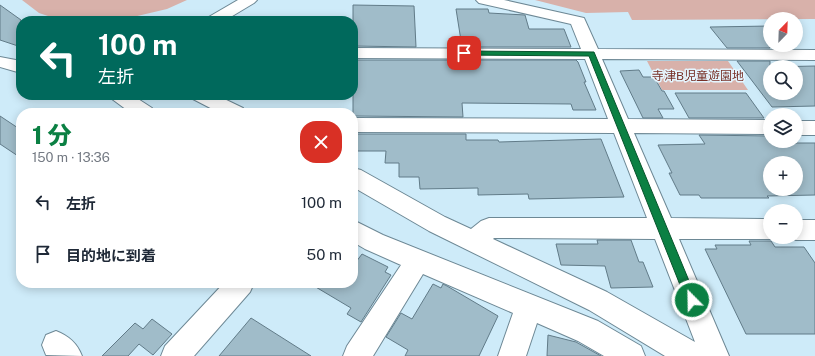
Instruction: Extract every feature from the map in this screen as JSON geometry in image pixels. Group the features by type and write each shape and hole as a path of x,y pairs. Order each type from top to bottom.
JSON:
{"street":[{"path":"222,16 249,0"},
{"path":"484,0 578,21 715,356"},
{"path":"358,53 815,55"},
{"path":"0,62 16,66"},
{"path":"126,100 138,108"},
{"path":"210,100 226,108"},
{"path":"358,125 763,127"},
{"path":"803,128 815,128"},
{"path":"358,179 437,224 598,301 692,356"},
{"path":"475,241 489,228 763,230"},
{"path":"803,230 815,230"},
{"path":"358,233 374,242 588,331 631,356"},
{"path":"357,356 418,260"},
{"path":"175,356 228,288"},
{"path":"512,356 529,306"}],"green space":[{"path":"22,0 187,0 167,9 137,16 48,16 39,13"},
{"path":"535,0 815,0 815,19 803,19 803,12 763,12 763,19 632,20 628,12 586,13"},
{"name":"寺津B児童遊園地","path":"647,61 728,61 748,90 662,90"}],"building":[{"path":"0,5 16,16 16,45 0,40"},
{"path":"353,5 414,6 416,47 358,46 358,16 353,16"},
{"path":"456,9 488,9 489,13 525,15 529,29 564,29 571,47 462,47"},
{"path":"763,26 763,48 727,48 710,27"},
{"path":"358,60 576,60 596,110 573,110 571,104 462,103 463,117 358,116 358,108 353,108 353,100 358,100"},
{"path":"737,61 763,61 763,95"},
{"path":"803,66 815,66 815,106 772,107 767,100 803,100"},
{"path":"639,70 643,77 654,77 674,109 658,109 663,118 643,118 620,71"},
{"path":"675,93 746,93 763,117 763,118 689,118"},
{"path":"0,116 16,127 16,155 0,144"},
{"path":"358,134 466,134 466,140 498,140 499,142 601,139 624,197 529,199 528,194 478,195 478,188 420,189 419,177 399,177 399,163 385,163 386,151 358,151"},
{"path":"699,135 763,136 763,148 803,148 803,143 815,143 815,195 803,195 803,156 763,156 763,196 767,196 769,198 701,198 699,195 680,195 669,173 672,173 658,145 705,144"},
{"path":"597,240 631,240 639,262 643,262 653,287 611,288 605,266 561,265 556,244 598,244"},
{"path":"749,241 763,241 763,244 773,244 775,247 804,247 815,263 815,334 746,334 705,249 717,249 715,245 751,245"},
{"path":"362,254 388,267 385,272 391,275 361,322 347,314 351,308 317,288 358,288 358,259"},
{"path":"433,284 441,288 443,284 498,316 479,356 405,356 408,350 386,337 401,313 412,319"},
{"path":"251,318 311,356 219,356"},
{"path":"152,319 172,334 153,355 139,344 128,356 102,356 135,323 143,329"},
{"path":"548,335 576,342 601,356 547,356"}],"route":[{"path":"464,53 592,54 692,300"}]}
